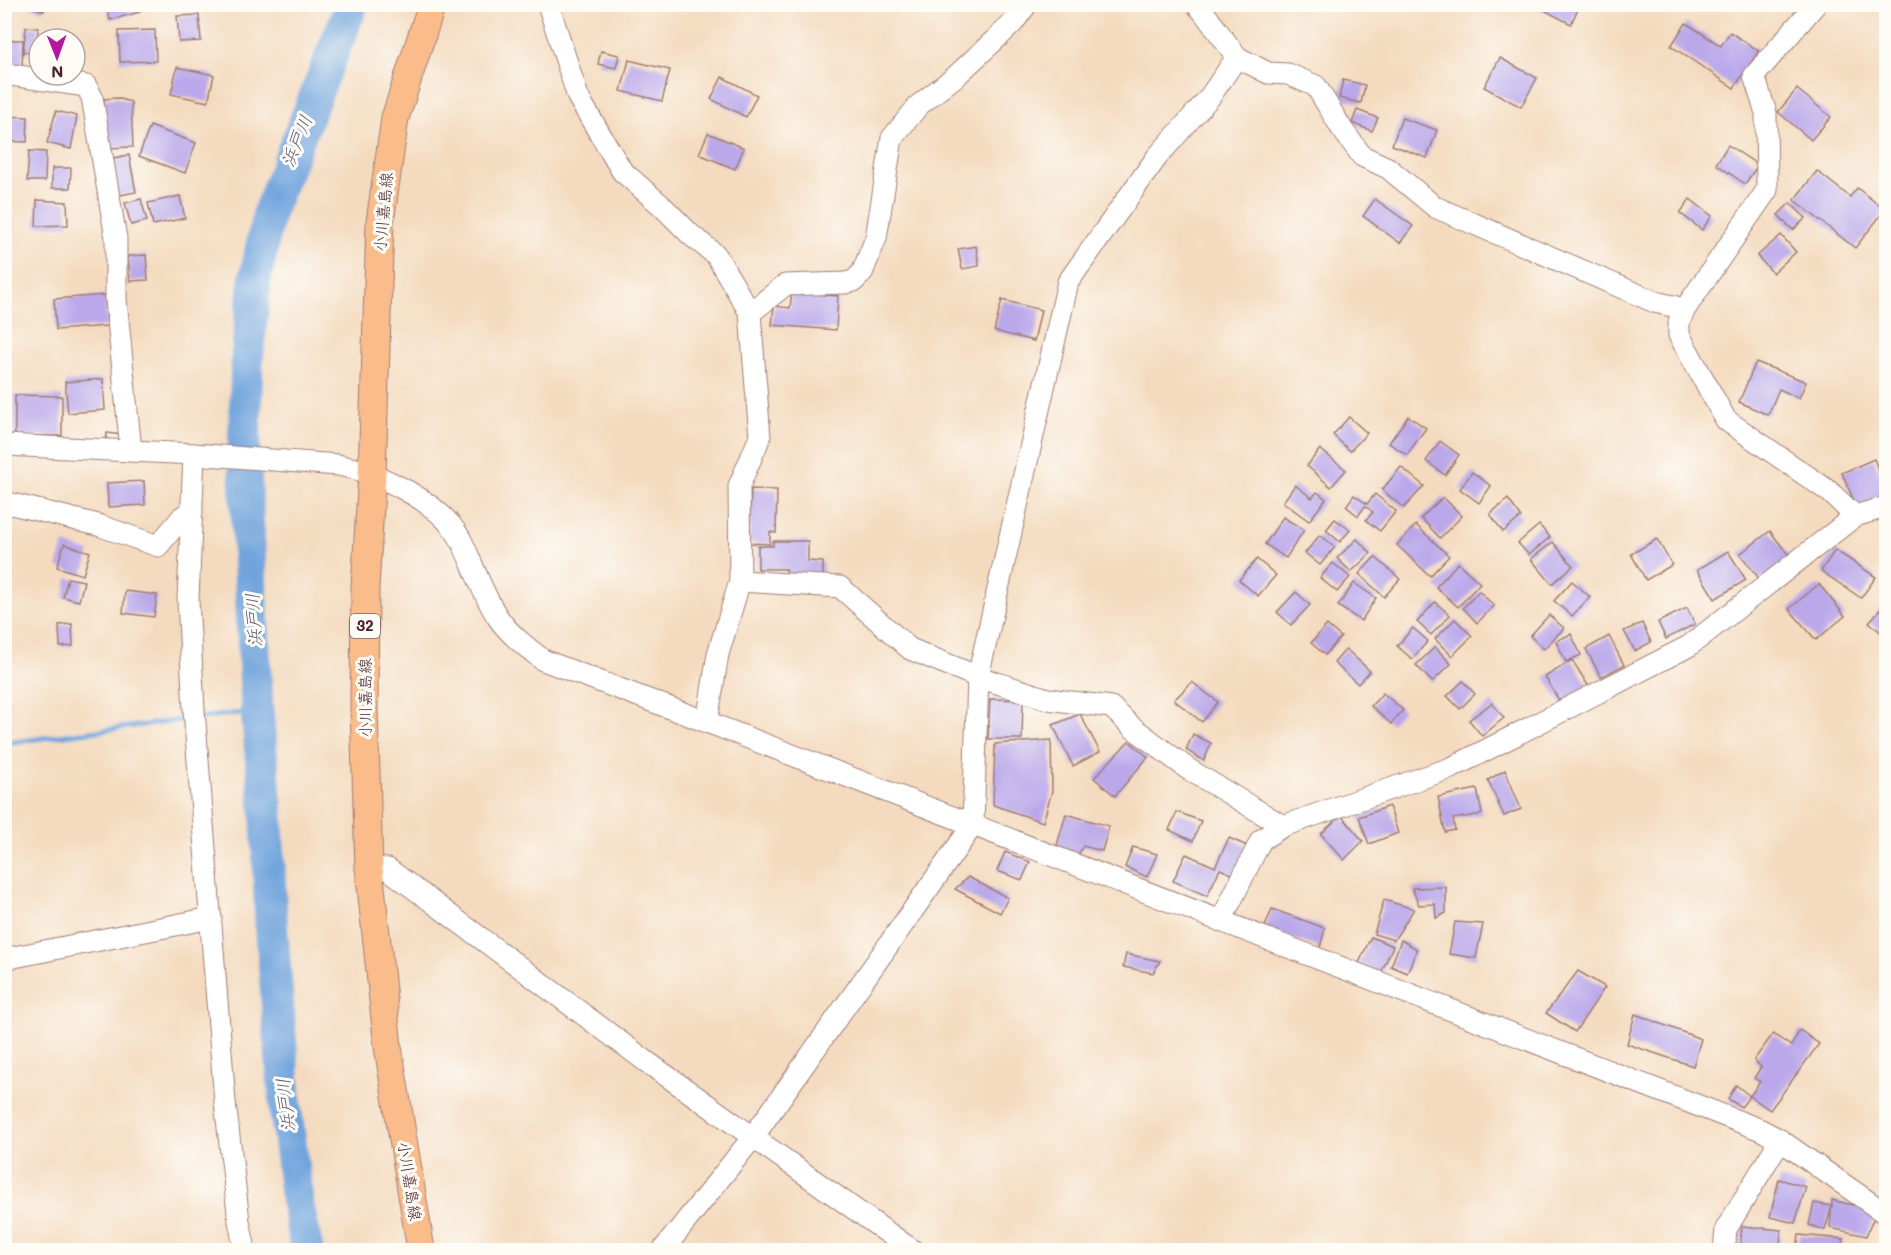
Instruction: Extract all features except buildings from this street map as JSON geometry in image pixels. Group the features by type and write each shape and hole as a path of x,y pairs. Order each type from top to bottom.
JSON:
{"main road":[{"name":"小川嘉島線","path":"421,1251 388,1047 369,868 364,687 365,588 372,474 380,222 395,118 432,4"}],"street":[{"path":"548,4 578,97 622,171 716,255 750,313 760,437 739,486 740,581 718,654 707,722"},
{"path":"750,313 785,285 845,283 854,281 862,273 876,238 892,138 919,105 956,76 1012,24 1027,4"},
{"path":"1196,4 1237,57 1268,73 1288,74 1316,86 1342,129 1362,156 1388,168 1435,207 1655,302 1685,309"},
{"path":"1816,4 1754,76 1766,113 1767,190 1685,309 1679,322 1679,335 1726,420 1830,492 1855,516"},
{"path":"663,1251 753,1137 973,825 978,677 1068,282 1157,157 1209,98 1237,57"},
{"path":"4,74 87,86 92,98 116,238 116,300 131,451"},
{"path":"4,445 199,454 338,465 372,474 405,490 438,512 459,537 499,620 520,642 543,660 1761,1130 1780,1140 1887,1214"},
{"path":"199,454 192,512 188,600 194,710 225,1102 239,1221 245,1251"},
{"path":"4,502 98,525 158,546 183,516 192,512"},
{"path":"1221,921 1261,840 1283,826 1451,768 1689,646 1855,516 1885,513"},
{"path":"740,581 840,587 910,649 978,677 1047,699 1112,707 1132,727 1188,769 1283,826"},
{"path":"369,868 388,869 646,1062 912,1251"},
{"path":"4,959 211,918"},
{"path":"1724,1251 1726,1229 1780,1140"}],"waterway":[{"name":"浜戸川","path":"307,1250 297,1201 286,1112 271,922 267,817 257,711 244,450 247,361 255,280 269,212 352,4"},
{"path":"200,718 257,711"},
{"path":"4,743 190,719"}]}
